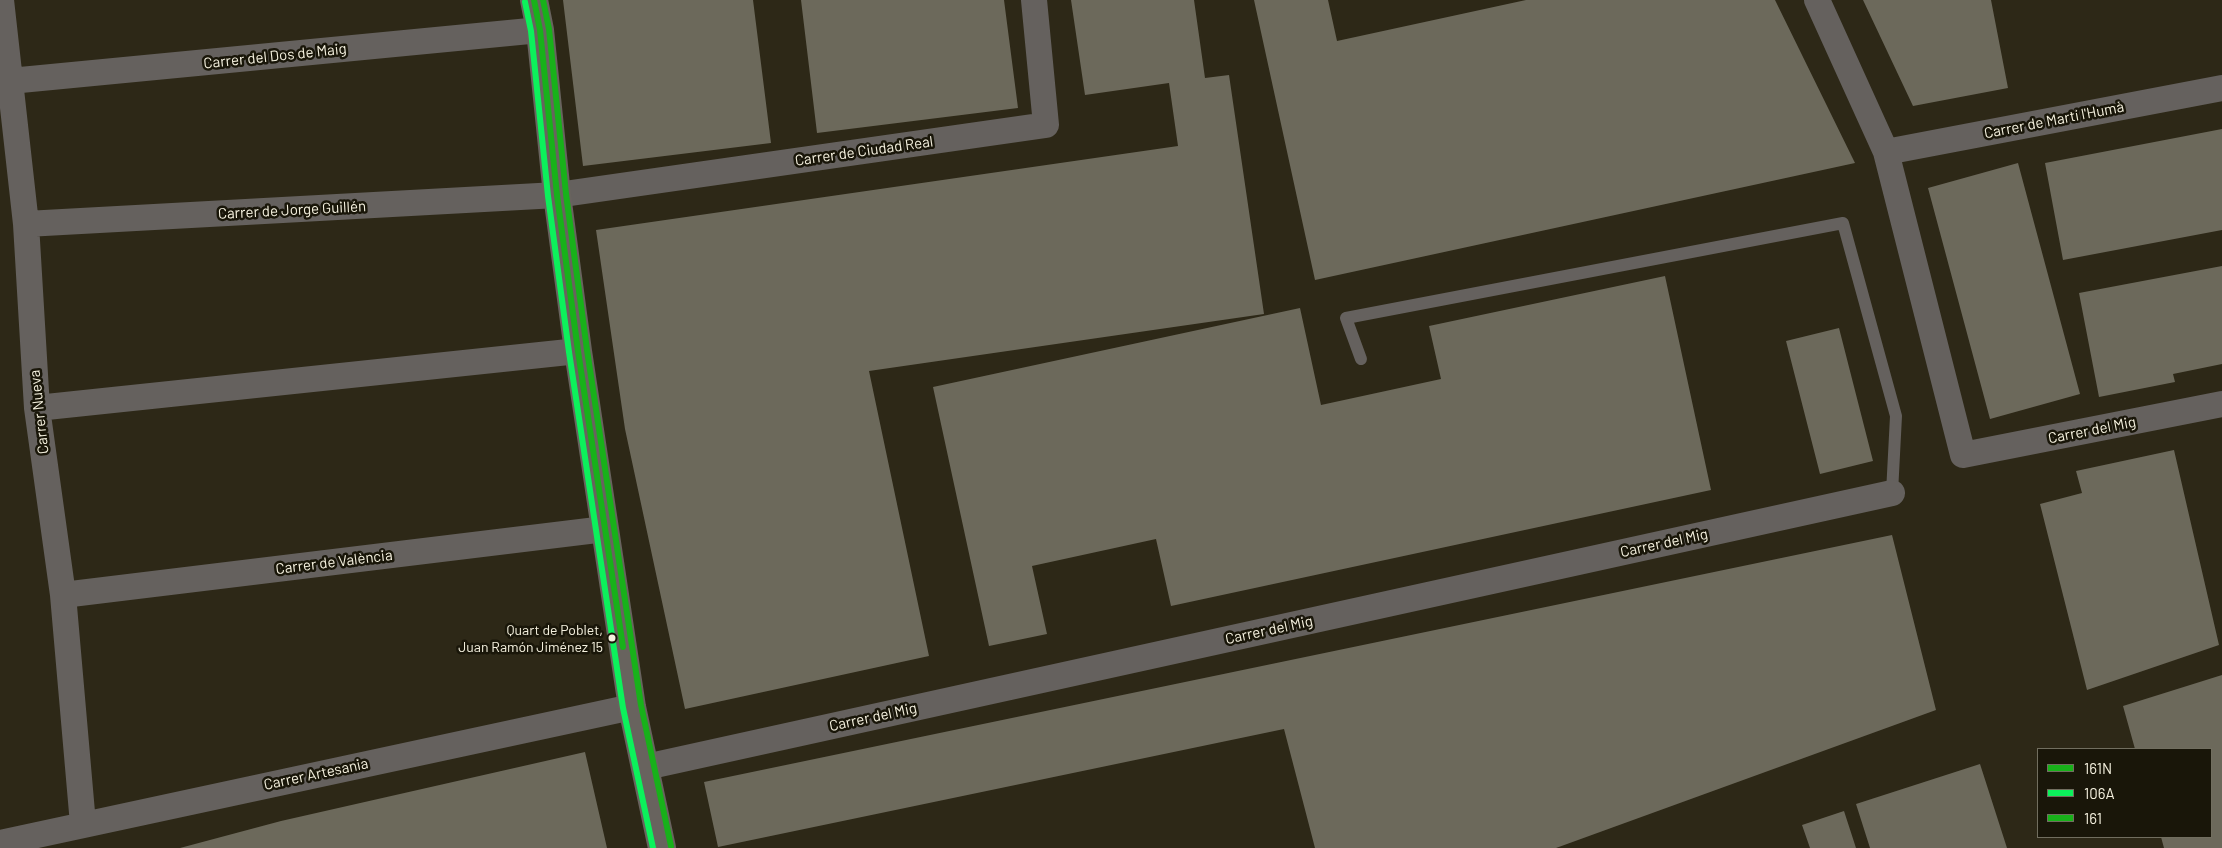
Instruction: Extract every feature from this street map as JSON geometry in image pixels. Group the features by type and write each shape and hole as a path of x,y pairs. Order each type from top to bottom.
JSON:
{"street":[{"name":"Carrer Nueva","path":"1,0 26,224 37,408 63,595 83,824"},
{"path":"534,0 540,30 557,195 578,351 632,707 662,848"},
{"name":"Carrer de Ciudad Real","path":"557,195 1046,125 1034,0"},
{"path":"1817,0 1886,152"},
{"name":"Carrer del Dos de Maig","path":"10,81 540,30"},
{"name":"Carrer de Martí l'Humà","path":"1886,152 2222,88"},
{"name":"Carrer del Mig","path":"1886,152 1963,455 2222,404"},
{"name":"Carrer de Jorge Guillén","path":"26,224 557,195"},
{"path":"37,408 578,351"},
{"name":"Carrer del Mig","path":"646,767 1892,494"},
{"name":"Carrer de València","path":"63,595 605,529"},
{"name":"Carrer Artesania","path":"0,843 632,707"}],"lane":[{"path":"1361,359 1346,318 1843,223 1896,416 1892,494"}],"building":[{"path":"563,0 753,0 771,143 583,166"},
{"path":"801,0 1004,0 1018,108 817,133"},
{"path":"1071,0 1194,0 1205,78 1229,75 1264,314 869,371 929,656 685,709 625,429 596,230 1178,146 1169,83 1085,95"},
{"path":"1254,0 1328,0 1337,41 1526,0 1775,0 1855,163 1315,280"},
{"path":"1863,0 1991,0 2008,88 1913,106"},
{"path":"2222,129 2222,230 2063,260 2045,163"},
{"path":"2018,163 2080,394 1990,419 1928,188"},
{"path":"2222,266 2222,364 2173,374 2175,382 2099,397 2079,293"},
{"path":"1665,276 1711,490 1171,606 1156,539 1032,566 1047,634 989,646 933,387 1300,308 1321,405 1441,379 1429,326"},
{"path":"1839,328 1873,461 1820,474 1786,341"},
{"path":"2174,450 2219,645 2087,690 2040,504 2082,493 2076,471"},
{"path":"1892,535 1936,710 1556,848 1315,848 1284,729 718,847 704,782"},
{"path":"2222,675 2222,848 2164,848 2161,838 2212,838 2212,748 2135,748 2123,706"},
{"path":"585,752 607,848 180,848 281,821"},
{"path":"1980,764 2007,848 1870,848 1856,804"},
{"path":"1844,811 1856,848 1810,848 1802,825"}],"transit line":[{"name":"161N","path":"534,0 540,30 557,195 578,351 623,647"},
{"name":"161","path":"543,0 549,29 566,194 587,350 641,705 671,846"},
{"name":"106A","path":"525,2 531,31 548,196 569,352 623,708 653,848"}],"place":[{"name":"Quart de Poblet, Juan Ramón Jiménez 15","path":"612,638"}]}
